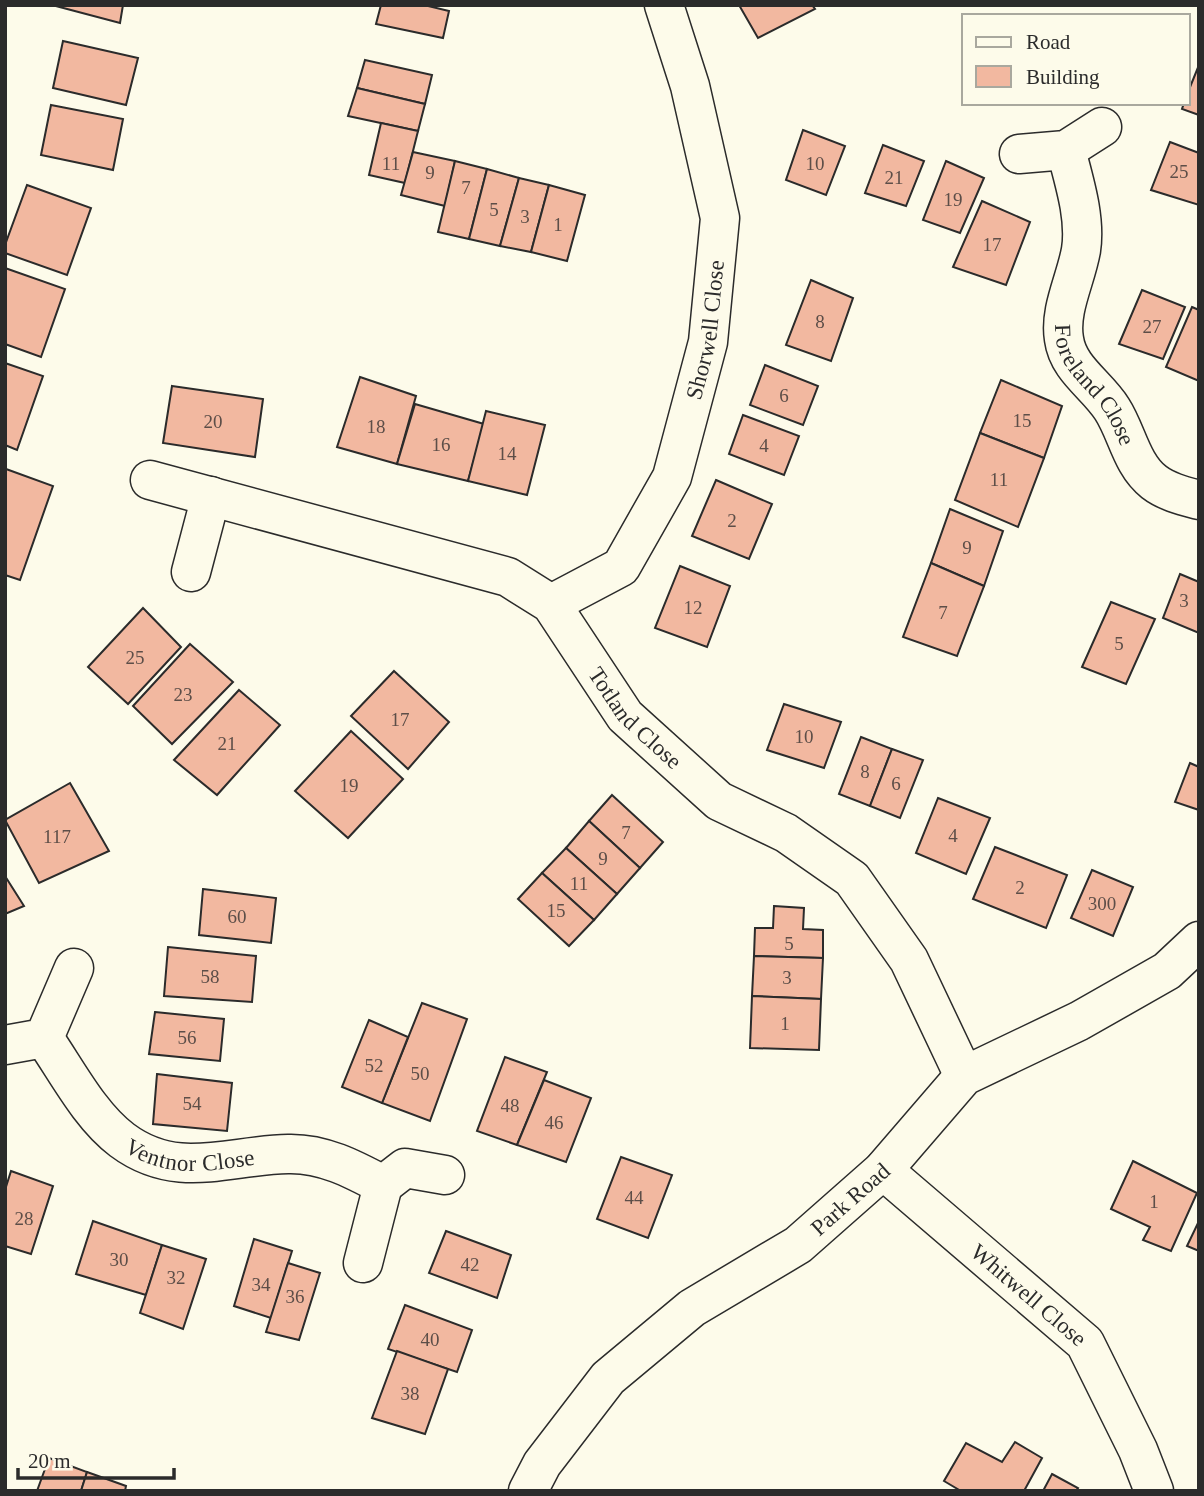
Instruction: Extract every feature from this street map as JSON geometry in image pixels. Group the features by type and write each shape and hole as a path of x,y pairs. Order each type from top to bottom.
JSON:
{"street":[{"name":"Shorwell Close","path":"551,604 621,567 672,477 708,342 720,218 690,86 664,5"},
{"path":"1019,154 1066,150 1102,127"},
{"name":"Foreland Close","path":"1066,150 1076,185 1082,247 1065,310 1064,340 1075,367 1112,408 1135,460 1154,482 1177,495 1199,500"},
{"name":"Totland Close","path":"150,480 508,577 551,604 625,716 719,801 786,833 852,879 909,960 964,1076"},
{"path":"191,572 211,496"},
{"name":"Park Road","path":"528,1491 542,1464 608,1378 692,1308 798,1245 883,1170 964,1076 1079,1021 1167,971 1199,941"},
{"path":"5,1045 44,1038 74,968"},
{"name":"Ventnor Close","path":"44,1038 100,1119 122,1140 152,1157 192,1165 288,1154 335,1161 383,1185"},
{"path":"363,1263 383,1185 405,1168 445,1175"},
{"name":"Whitwell Close","path":"883,1170 1085,1343 1138,1450 1154,1491"}],"building":[{"path":"52,5 123,5 120,23"},
{"path":"381,5 424,5 449,11 443,38 376,24"},
{"path":"739,5 812,5 815,9 758,38"},
{"path":"63,41 138,58 126,105 53,88"},
{"path":"365,60 432,75 425,104 357,88"},
{"path":"1199,65 1199,115 1182,109 1183,105 1190,105 1190,87"},
{"path":"357,88 425,104 418,131 348,116"},
{"path":"51,105 123,119 113,170 41,155"},
{"path":"381,123 418,131 405,183 369,175"},
{"path":"803,130 845,146 826,195 786,180"},
{"path":"1170,142 1199,153 1199,205 1151,190"},
{"path":"883,145 924,161 906,206 865,193"},
{"path":"413,152 455,161 445,206 401,195"},
{"path":"455,161 487,169 469,239 438,232"},
{"path":"946,161 984,178 960,233 923,220"},
{"path":"487,169 519,178 500,246 469,239"},
{"path":"519,178 549,185 531,252 500,246"},
{"path":"27,185 91,208 67,275 5,253 5,245"},
{"path":"549,185 585,195 567,261 531,252"},
{"path":"982,201 1030,222 1006,285 953,267"},
{"path":"5,268 65,289 41,357 5,344"},
{"path":"811,280 853,298 831,361 786,345"},
{"path":"1142,290 1185,307 1163,359 1119,344"},
{"path":"1192,307 1199,310 1199,381 1166,367"},
{"path":"5,363 43,376 17,450 5,445"},
{"path":"765,365 818,386 803,425 750,405"},
{"path":"360,377 416,396 397,464 337,447"},
{"path":"1001,380 1062,406 1044,458 980,433"},
{"path":"172,386 263,399 255,457 163,443"},
{"path":"415,404 484,424 468,481 397,464"},
{"path":"486,411 545,425 527,495 468,481"},
{"path":"743,415 799,436 784,475 729,454"},
{"path":"980,433 1044,458 1018,527 955,500"},
{"path":"6,469 53,486 20,580 5,575"},
{"path":"716,480 772,504 749,559 692,536"},
{"path":"950,509 1003,531 984,586 931,563"},
{"path":"931,563 984,586 957,656 903,637"},
{"path":"680,566 730,586 707,647 655,628"},
{"path":"1180,574 1199,582 1199,633 1163,618"},
{"path":"1111,602 1155,619 1126,684 1082,667"},
{"path":"143,608 181,647 128,704 88,667"},
{"path":"190,644 233,682 172,744 133,706"},
{"path":"394,671 449,722 408,769 351,716"},
{"path":"239,690 280,725 217,795 174,760"},
{"path":"784,704 841,722 824,768 767,750"},
{"path":"351,731 403,779 348,838 295,791"},
{"path":"861,737 892,749 870,806 839,794"},
{"path":"892,749 923,760 900,818 870,806"},
{"path":"1190,763 1199,767 1199,810 1175,802"},
{"path":"70,783 109,851 39,883 5,820"},
{"path":"612,795 663,842 640,868 589,821"},
{"path":"938,798 990,818 966,874 916,853"},
{"path":"589,821 640,868 617,894 566,848"},
{"path":"995,847 1067,875 1046,928 973,899"},
{"path":"566,848 617,894 594,920 542,873"},
{"path":"1092,870 1133,887 1113,936 1071,918"},
{"path":"542,873 594,920 569,946 518,899"},
{"path":"5,876 24,906 5,914"},
{"path":"203,889 276,898 271,943 199,935"},
{"path":"774,906 804,908 803,929 823,930 823,958 754,956 755,928 773,928"},
{"path":"168,947 256,956 252,1002 164,996"},
{"path":"754,956 823,958 821,999 752,996"},
{"path":"752,996 821,999 819,1050 750,1048"},
{"path":"422,1003 467,1019 430,1121 382,1103"},
{"path":"155,1012 224,1019 220,1061 149,1054"},
{"path":"369,1020 408,1037 382,1103 342,1087"},
{"path":"505,1057 547,1072 517,1145 477,1131"},
{"path":"157,1074 232,1083 227,1131 153,1124"},
{"path":"544,1080 591,1098 566,1162 517,1145"},
{"path":"621,1157 672,1175 648,1238 597,1219"},
{"path":"1133,1161 1197,1193 1171,1251 1143,1240 1150,1227 1111,1209"},
{"path":"11,1171 53,1186 31,1254 5,1246 5,1190"},
{"path":"93,1221 162,1245 146,1295 76,1274"},
{"path":"1199,1221 1199,1251 1187,1246"},
{"path":"446,1231 511,1255 497,1298 429,1273"},
{"path":"254,1239 292,1251 271,1318 234,1306"},
{"path":"162,1245 206,1259 183,1329 140,1313"},
{"path":"288,1263 320,1273 299,1340 266,1332"},
{"path":"405,1305 472,1330 457,1372 388,1349"},
{"path":"397,1351 448,1369 425,1434 372,1418"},
{"path":"1015,1442 1042,1458 1024,1491 961,1491 944,1481 966,1443 1002,1462"},
{"path":"49,1458 87,1472 81,1491 37,1491"},
{"path":"87,1472 126,1486 125,1491 81,1491"},
{"path":"1052,1474 1078,1488 1076,1491 1043,1491"}]}
